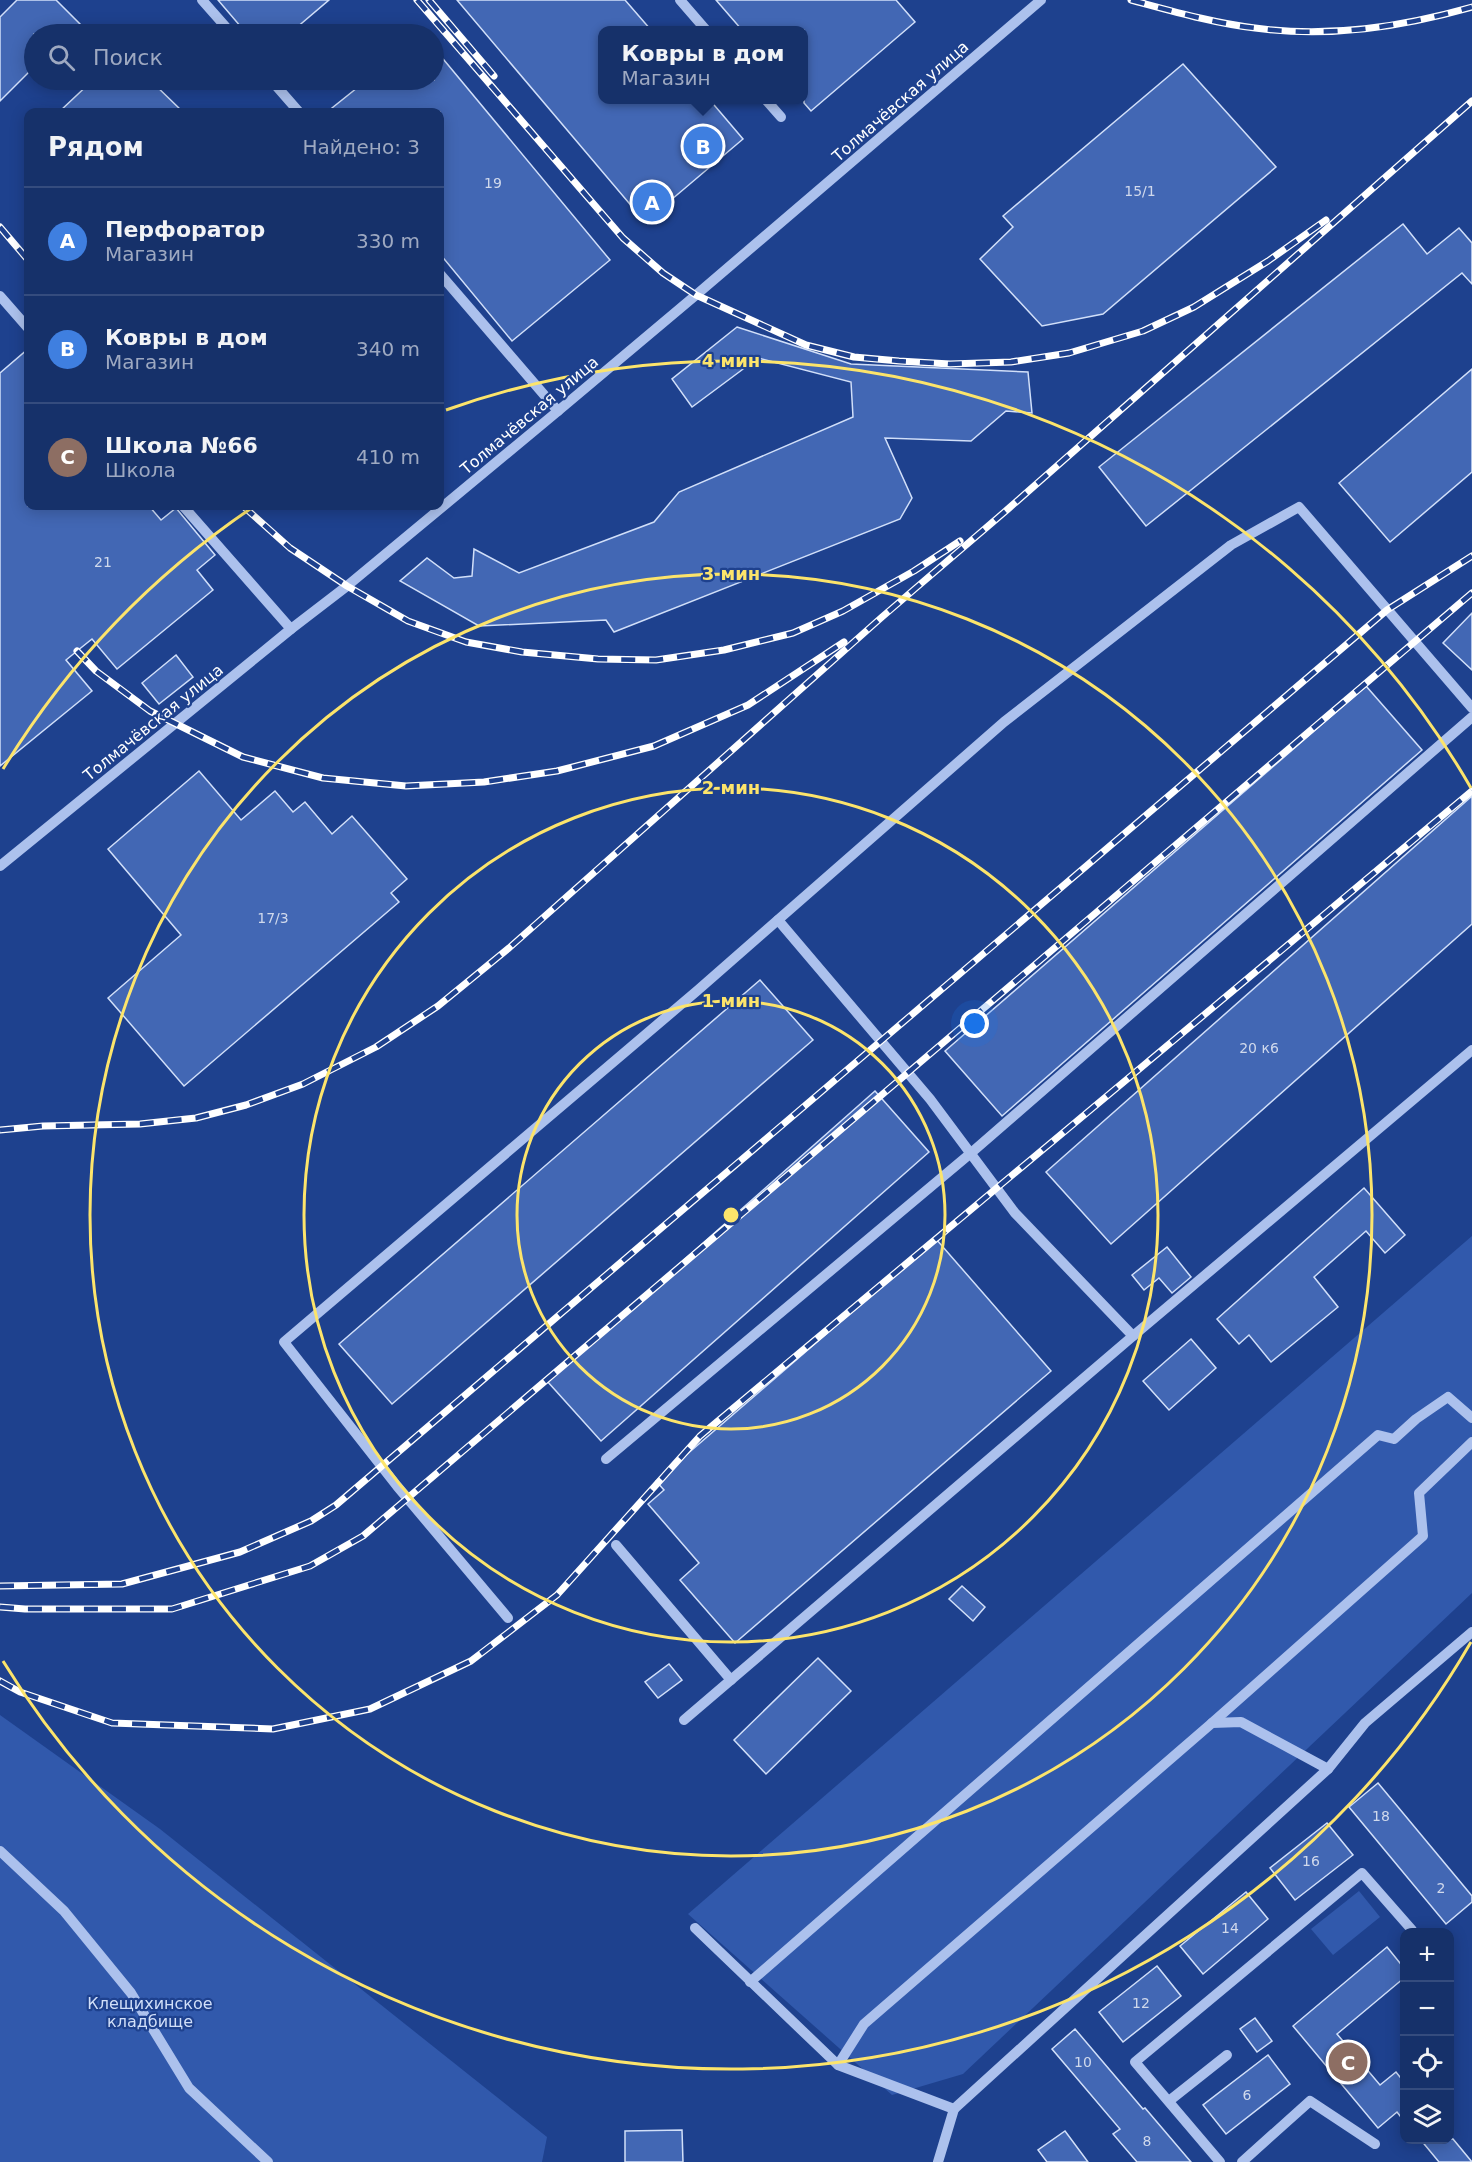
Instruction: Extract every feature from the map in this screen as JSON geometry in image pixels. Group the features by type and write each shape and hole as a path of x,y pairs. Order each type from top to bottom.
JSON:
{"street":[{"path":"202,0 223,24"},
{"path":"680,0 703,26"},
{"name":"Толмачёвская улица","path":"444,506 696,295 1041,0"},
{"path":"280,90 296,108"},
{"path":"770,104 781,117"},
{"path":"444,279 558,411"},
{"path":"0,296 24,323"},
{"path":"508,1618 397,1486 284,1342 778,920 1004,722 1231,545 1299,507 1472,708"},
{"path":"187,510 291,628"},
{"name":"Толмачёвская улица","path":"0,866 439,510"},
{"path":"606,1459 971,1153 1472,717"},
{"path":"778,920 930,1099 1015,1213 1133,1336"},
{"path":"684,1720 1472,1050"},
{"path":"750,1982 1378,1435 1394,1439 1416,1419 1448,1396 1472,1418"},
{"path":"838,2065 864,2024 1212,1723 1423,1536 1419,1493 1472,1442"},
{"path":"616,1545 731,1680"},
{"path":"938,2162 954,2109 1328,1769 1365,1722 1472,1632"},
{"path":"1212,1723 1240,1722 1328,1769"},
{"path":"0,1851 64,1911 131,1993 189,2088 268,2162"},
{"path":"1220,2162 1135,2061 1362,1873 1410,1928"},
{"path":"694,1928 838,2065 954,2109"},
{"path":"1169,2101 1227,2055"},
{"path":"1242,2162 1310,2101 1375,2144"}],"green space":[{"path":"1472,1236 1472,1593 963,2074 892,2095 688,1914"},
{"name":"Клещихинское кладбище","path":"0,1715 160,1829 547,2137 542,2162 0,2162"},
{"path":"1359,1891 1380,1917 1333,1955 1311,1929"}],"building":[{"path":"17,0 56,0 80,24 24,24 24,77 0,101 0,17"},
{"path":"218,0 329,0 301,24 238,24"},
{"path":"457,0 625,0 648,26 598,26 598,104 713,104 743,139 645,222"},
{"path":"716,0 896,0 915,22 811,111 805,104 808,104 808,26 739,26"},
{"path":"444,60 610,260 512,341 444,259 444,108 332,108 354,90 444,90"},
{"path":"1183,64 1276,167 1103,314 1042,326 980,259 1013,227 1003,216"},
{"path":"82,90 160,90 179,108 63,108"},
{"path":"1403,224 1427,254 1459,228 1472,243 1472,284 1462,273 1146,526 1099,467"},
{"path":"737,327 851,364 1028,372 1032,413 1006,411 971,441 885,438 912,498 900,519 614,632 606,620 479,626 400,581 427,558 454,578 472,576 474,549 519,573 654,522 679,492 853,417 851,382 758,358 692,407 672,379"},
{"path":"24,352 24,510 152,510 161,520 174,510 178,510 215,555 197,570 213,590 117,669 92,639 66,660 92,691 0,766 0,373"},
{"path":"1472,369 1472,472 1390,542 1339,483"},
{"path":"1472,613 1472,670 1443,643"},
{"path":"176,655 193,677 159,704 142,683"},
{"path":"1366,686 1422,750 1002,1116 945,1051"},
{"path":"199,771 241,820 275,791 293,812 305,802 332,834 352,816 407,879 391,893 399,902 184,1086 108,998 181,935 108,849"},
{"path":"1472,796 1472,924 1111,1244 1046,1172"},
{"path":"760,980 813,1040 392,1404 339,1344"},
{"path":"875,1091 929,1152 601,1441 547,1381"},
{"path":"1364,1188 1405,1235 1385,1253 1366,1231 1314,1277 1338,1307 1271,1362 1249,1335 1239,1344 1217,1319"},
{"path":"936,1239 1051,1371 735,1643 680,1580 699,1563 648,1504 664,1490 656,1481"},
{"path":"1167,1247 1191,1277 1172,1293 1159,1278 1144,1290 1132,1275"},
{"path":"1191,1339 1216,1368 1169,1410 1143,1381"},
{"path":"962,1586 985,1607 973,1621 949,1599"},
{"path":"818,1658 851,1691 766,1774 734,1740"},
{"path":"669,1664 682,1680 658,1698 645,1682"},
{"path":"1378,1783 1472,1896 1472,1902 1446,1924 1349,1807"},
{"path":"1327,1823 1353,1855 1295,1900 1270,1868"},
{"path":"1246,1892 1268,1919 1203,1974 1180,1946"},
{"path":"1387,1947 1400,1963 1400,1981 1337,2034 1380,2085 1396,2072 1400,2077 1400,2116 1397,2112 1378,2128 1293,2026"},
{"path":"1157,1966 1181,1996 1123,2042 1099,2012"},
{"path":"1255,2018 1272,2041 1257,2052 1240,2029"},
{"path":"1075,2029 1191,2162 1137,2162 1113,2134 1120,2129 1052,2049"},
{"path":"1268,2055 1290,2084 1226,2134 1203,2105"},
{"path":"682,2130 683,2162 625,2162 625,2131"},
{"path":"1065,2131 1088,2162 1047,2162 1038,2150"},
{"path":"1454,2140 1472,2162 1439,2162 1424,2144 1454,2144"}],"railway":[{"path":"417,0 438,24"},
{"path":"429,0 494,76"},
{"path":"1131,0 1224,23 1283,31 1310,32 1392,25 1472,7"},
{"path":"444,31 623,238 663,273 696,295 806,345 854,357 950,364 1011,362 1069,353 1143,331 1194,307 1268,261 1326,220"},
{"path":"0,1130 43,1126 140,1124 196,1118 246,1105 303,1084 376,1047 438,1006 509,948 882,617 1472,101"},
{"path":"0,227 24,255"},
{"path":"247,510 290,548 347,586 408,621 466,642 522,652 598,659 656,660 724,650 793,633 843,611 914,571 960,541"},
{"path":"0,1586 122,1584 240,1552 311,1521 336,1505 1387,610 1472,556"},
{"path":"0,1607 172,1609 310,1566 363,1536 1472,593"},
{"path":"77,651 96,671 150,711 243,757 323,778 406,786 484,782 557,771 654,746 748,705 844,642"},
{"path":"0,1681 20,1692 112,1723 273,1729 370,1709 471,1661 557,1595 700,1436 1472,791"}],"place":[{"name":"Ковры в дом","path":"703,146"},
{"name":"Перфоратор","path":"652,202"},
{"name":"Школа №66","path":"1348,2062"}]}
